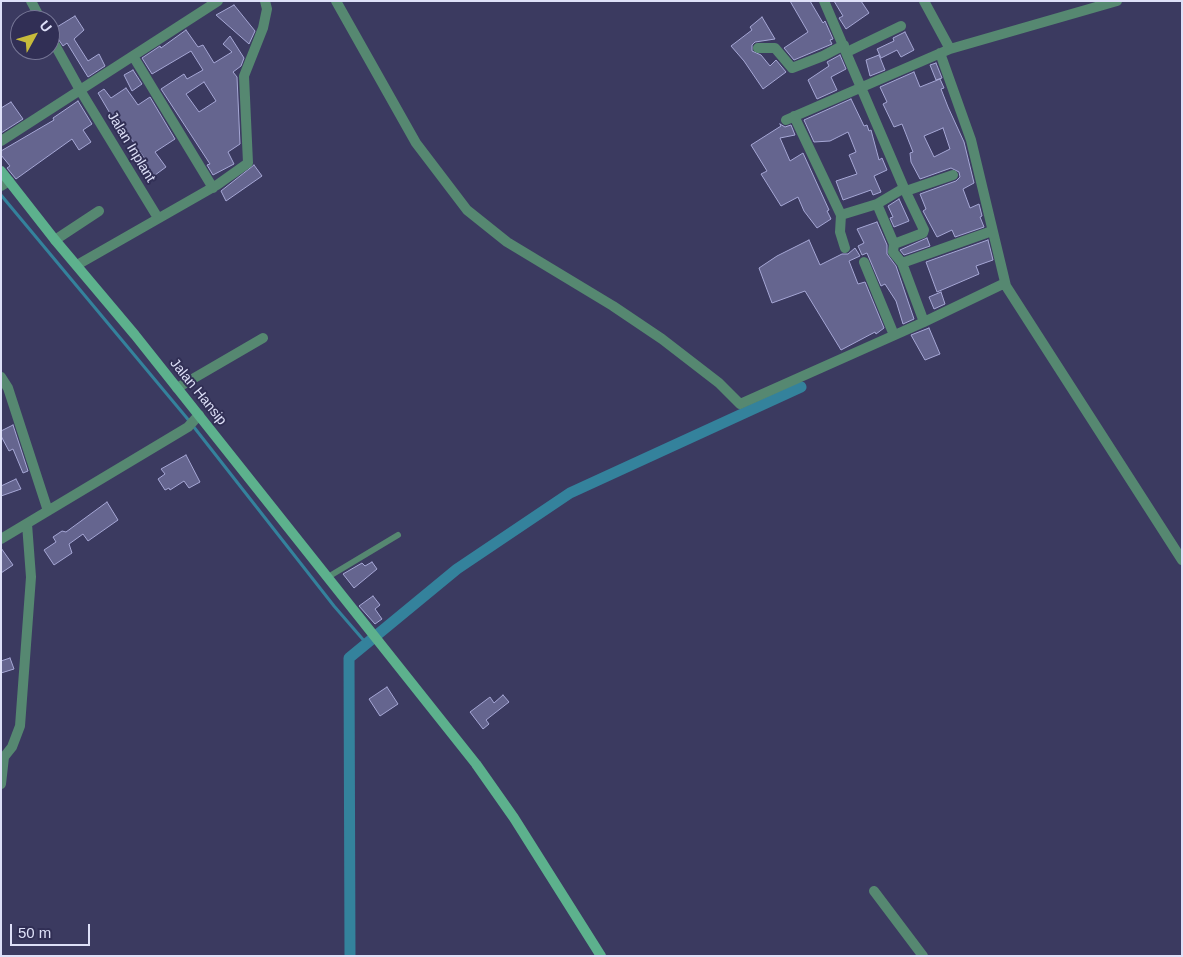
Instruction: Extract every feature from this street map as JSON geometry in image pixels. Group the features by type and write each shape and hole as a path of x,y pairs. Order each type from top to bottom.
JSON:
{"street":[{"path":"1,140 218,1"},
{"path":"77,265 212,188 244,166 248,161 244,76 263,28 267,10 265,1"},
{"path":"336,1 416,143 467,210 507,242 613,306 662,339 719,384 740,404 1006,285"},
{"path":"824,1 924,231 894,244"},
{"path":"924,1 950,49"},
{"path":"845,248 840,232 841,215 790,118 950,49 1117,1"},
{"path":"758,48 775,48 792,68 901,26"},
{"path":"940,53 971,140 1006,285 1182,560"},
{"name":"Jalan Inplant","path":"60,54 158,218"},
{"path":"133,56 212,188"},
{"name":"Jalan Hansip","path":"1,171 5,183 77,265 176,388 194,420 328,577 369,632 482,772 514,818 601,956"},
{"path":"841,215 877,204 905,189 953,175"},
{"path":"877,204 894,244 893,252 902,264 924,322"},
{"path":"55,240 99,211"},
{"path":"902,264 992,231"},
{"path":"864,262 894,334"},
{"path":"176,388 263,338"},
{"path":"1,376 12,402 48,511"},
{"path":"1,405 12,402"},
{"path":"1,538 27,524 194,420"},
{"path":"1,784 2,752 12,747 20,726 31,577 27,524"},
{"path":"874,891 923,956"}],"lane":[{"path":"328,577 398,535"}],"building":[{"path":"790,1 810,1 823,23 825,21 833,39 830,40 832,44 794,60 784,48 808,32"},
{"path":"834,1 861,1 869,13 846,29 839,18 843,16"},
{"path":"234,5 255,31 249,44 216,15"},
{"path":"75,16 84,30 74,39 88,61 99,54 105,66 88,77 67,43 63,46 60,42 60,25"},
{"path":"762,17 775,39 755,42 752,45 752,51 761,55 770,66 776,60 786,72 763,89 731,46 752,30 750,27"},
{"path":"186,30 198,47 203,45 214,63 232,52 223,44 230,36 244,58 241,66 233,72 237,77 240,144 228,152 234,164 213,175 207,165 210,164 161,89 184,74 187,79 203,70 191,51 152,74 142,58 160,46 161,48","holes":["204,82 216,101 199,112 186,94"]},
{"path":"905,32 914,50 901,57 897,50 881,58 877,49 894,41 893,38"},
{"path":"840,55 846,69 831,77 837,90 817,99 808,80 829,66 827,62"},
{"path":"879,55 885,70 870,76 866,60"},
{"path":"936,63 942,78 936,80 930,65"},
{"path":"133,70 142,84 132,91 124,75"},
{"path":"914,72 920,87 940,79 944,88 941,89 964,142 974,183 963,189 970,208 979,204 982,216 980,217 984,227 955,237 952,230 937,237 923,211 926,209 920,194 956,181 960,177 959,172 951,168 920,179 911,162 910,153 913,152 902,124 894,127 883,104 887,102 880,87","holes":["943,128 950,149 934,157 924,136"]},
{"path":"126,88 138,105 150,97 175,139 155,152 166,167 151,178 140,163 145,159 125,130 121,132 98,93 104,89 111,98"},
{"path":"851,99 864,126 867,125 869,131 871,130 879,160 882,158 887,170 874,176 881,192 873,195 871,190 843,200 836,181 857,174 849,155 856,152 848,132 830,141 814,142 804,120"},
{"path":"78,101 92,124 83,130 91,142 79,150 72,139 16,179 7,168 10,166 1,155 1,151 54,120 53,118"},
{"path":"11,102 23,119 1,133 1,108"},
{"path":"780,124 785,127 791,125 795,135 780,138 790,161 803,153 829,210 827,211 831,219 817,228 804,211 798,197 781,206 761,174 767,171 751,145 781,126"},
{"path":"254,165 262,176 226,201 221,191"},
{"path":"899,199 909,221 894,227 890,218 893,217 888,206"},
{"path":"877,222 887,245 887,254 896,266 914,319 903,324 896,301 885,284 881,286 867,253 862,255 858,246 864,243 857,229"},
{"path":"927,238 930,246 904,255 900,250"},
{"path":"809,240 820,265 842,254 848,254 855,248 860,256 849,261 858,284 865,282 884,328 876,334 875,332 841,350 805,291 772,303 759,268 777,256"},
{"path":"988,240 993,260 976,266 979,274 937,292 926,262"},
{"path":"941,292 945,304 934,309 929,297"},
{"path":"929,328 940,354 925,360 911,335"},
{"path":"13,425 28,471 23,473 13,449 9,451 1,436 1,431"},
{"path":"186,455 200,482 189,488 184,481 170,490 169,488 165,490 158,479 165,474 161,469"},
{"path":"16,479 21,489 1,496 1,486"},
{"path":"107,502 118,520 88,541 83,534 69,544 72,553 54,565 44,550 56,542 53,537 62,531 66,532"},
{"path":"1,548 13,565 1,573"},
{"path":"372,562 377,569 354,588 343,574 362,563 365,566"},
{"path":"373,596 380,605 375,609 382,619 375,624 359,606"},
{"path":"10,658 14,669 1,673 1,661"},
{"path":"387,687 398,704 380,716 369,699"},
{"path":"503,695 509,702 486,720 489,724 483,729 470,712 490,697 494,703"}],"waterway":[{"path":"1,195 186,417 334,606 366,643"},
{"path":"350,956 349,658 457,569 570,493 801,387"}]}
